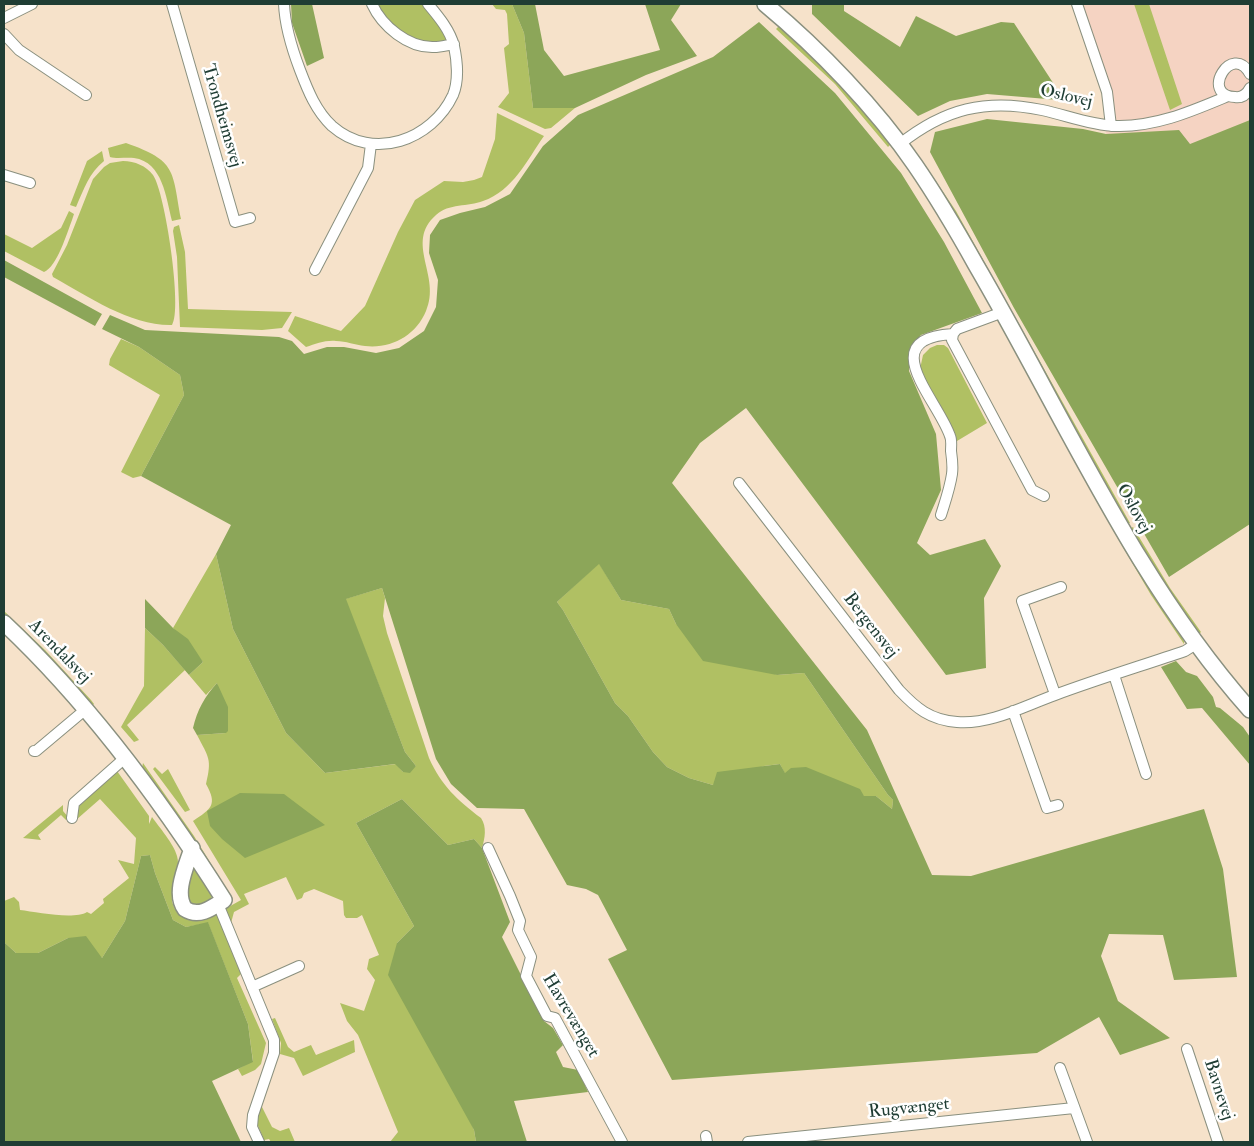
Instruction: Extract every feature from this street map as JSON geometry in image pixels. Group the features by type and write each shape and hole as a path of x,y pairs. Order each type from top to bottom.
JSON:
{"street":[{"path":"4,18 32,4"},
{"name":"Trondheimsvej","path":"172,4 235,222 250,218"},
{"path":"284,4 292,48 308,91 319,110 333,126 348,137 371,144 392,143 408,139 428,127 442,114 454,93 457,64 454,44 444,24 428,4"},
{"path":"372,4 377,14 394,32 413,42 433,47 454,44"},
{"path":"1077,4 1107,92 1111,126"},
{"name":"Oslovej","path":"769,5 835,70 900,144 947,216 1003,312 1138,556 1196,644 1250,710"},
{"path":"4,34 19,50 86,95"},
{"path":"1228,96 1219,84 1220,73 1224,69 1234,64 1239,64 1250,74"},
{"name":"Oslovej","path":"900,144 927,125 946,115 992,105 1042,110 1085,122 1111,126 1145,124 1169,119 1228,96 1239,97 1244,95 1250,88"},
{"path":"315,270 368,168 371,144"},
{"path":"4,175 30,183"},
{"path":"941,515 952,473 951,437 915,371 914,352 919,343 926,338 952,334 957,329 1003,312"},
{"path":"952,334 952,340 1032,490 1044,496"},
{"name":"Bergensvej","path":"739,483 899,690 915,707 936,718 957,722 976,722 1185,651 1196,644"},
{"path":"1055,694 1022,601 1061,587"},
{"name":"Arendalsvej","path":"4,623 27,644 86,709 126,757 192,848 224,900 218,904 274,1040 274,1053 252,1115 252,1127 259,1142"},
{"path":"1114,675 1146,774"},
{"name":"Arendalsvej","path":"34,751 86,709"},
{"path":"1013,711 1047,808 1058,805"},
{"path":"72,818 74,803 126,757"},
{"path":"192,848 181,887 180,902 185,909 194,913 205,911 218,904"},
{"name":"Havrevænget","path":"488,848 520,921 518,930 531,957 526,976 547,1016 555,1018 622,1142"},
{"path":"252,986 299,966"},
{"name":"Bavnevej","path":"1187,1049 1218,1142"},
{"path":"1060,1068 1087,1142"},
{"name":"Rugvænget","path":"748,1142 1074,1108"}],"shaded area":[{"path":"1072,4 1250,4 1250,120 1190,144 1129,134 1106,134 1102,89"}],"green space":[{"path":"291,4 312,4 324,58 307,66 292,23"},
{"path":"374,4 423,4 447,39 445,42 433,42 404,33 389,21"},
{"path":"492,4 512,4 524,33 533,108 575,108 551,128 545,129 498,107 509,93 504,48 509,44 507,14 505,10 496,9"},
{"path":"512,4 535,4 544,50 564,76 660,50 645,4 681,4 671,20 697,56 646,75 575,108 533,108 524,33"},
{"path":"812,4 844,4 844,11 900,47 916,16 956,36 1001,22 1014,23 1061,95 1059,100 987,94 950,101 918,116 812,14"},
{"path":"1134,4 1149,4 1182,104 1170,110"},
{"path":"759,22 835,93 901,173 944,242 982,313 921,335 909,350 909,371 936,434 941,490 917,543 930,555 985,539 1001,566 984,598 986,668 946,675 746,408 700,443 672,483 867,730 932,875 971,876 1204,809 1223,869 1237,977 1174,980 1163,935 1109,934 1101,956 1118,1001 1170,1038 1120,1055 1099,1017 1037,1053 672,1080 608,959 627,950 598,895 586,889 567,885 524,809 477,808 451,784 436,759 382,588 346,599 405,752 416,766 410,773 403,772 395,764 325,773 286,733 233,629 216,554 231,525 141,476 184,395 180,375 139,347 102,329 110,315 145,330 279,337 292,341 304,354 327,347 344,347 376,353 399,348 424,331 436,307 438,280 429,253 430,235 440,220 485,207 510,194 543,146 578,115 713,57","holes":["599,564 621,600 669,609 676,624 703,661 777,675 804,673 893,800 892,809 876,796 864,796 860,789 806,767 791,768 785,773 780,764 717,772 713,785 689,778 667,767 653,752 628,716 615,703 557,602"]},
{"path":"779,26 865,112 891,144 888,147 835,84 776,29"},
{"path":"497,113 544,136 518,174 503,190 483,201 441,211 427,226 423,237 423,248 430,285 430,298 422,320 402,339 394,343 365,346 332,341 306,347 288,331 295,316 341,331 365,306 398,232 415,200 444,181 463,182 482,177 495,139"},
{"path":"987,119 1083,129 1106,134 1179,130 1190,144 1250,120 1250,524 1169,577 1014,308 930,152 935,132"},
{"path":"126,143 155,156 169,169 176,189 181,219 172,221 162,182 151,166 144,161 134,158 110,157 108,148"},
{"path":"102,151 104,161 91,176 76,207 70,205 87,161"},
{"path":"123,161 136,163 147,169 153,175 158,186 167,226 174,275 175,315 172,325 141,321 126,316 81,293 53,277 52,274 67,245 93,179 110,163"},
{"path":"922,162 956,211 1130,523 1127,524"},
{"path":"69,211 74,214 57,257 49,269 44,272 4,251 4,234 32,248 61,228"},
{"path":"179,225 185,252 188,309 292,312 282,328 262,330 180,327 177,257 173,231 174,227"},
{"path":"4,260 102,314 95,326 4,277"},
{"path":"121,339 139,347 180,375 184,395 141,476 133,478 121,472 160,395 109,365 110,359"},
{"path":"944,345 948,348 987,423 957,441 920,369 923,355 930,348"},
{"path":"1133,527 1170,588 1201,632 1199,634 1163,585 1129,529"},
{"path":"1118,534 1184,641 1184,644 1151,595 1117,537"},
{"path":"216,554 233,629 286,733 325,773 396,764 403,772 416,766 405,752 345,599 382,588 385,598 383,616 387,633 429,758 444,784 464,805 481,818 485,829 485,836 482,848 474,839 448,845 402,799 356,823 414,926 397,943 474,1130 476,1142 390,1142 398,1132 358,1035 347,1021 340,1003 364,1011 375,980 367,969 369,959 379,955 362,915 357,918 346,918 343,901 314,889 304,893 302,898 297,900 286,877 244,894 249,904 234,912 231,923 225,909 241,900 193,821 208,810 212,802 210,791 206,784 209,769 208,759 197,735 226,733 217,683 206,695 189,675 203,662 173,628"},
{"path":"599,563 621,600 669,609 676,624 777,675 804,673 893,800 892,809 876,796 864,796 785,774 780,764 764,766 713,785 689,778 667,767 653,752 628,716 615,703 557,602"},
{"path":"145,599 173,628 188,639 203,662 189,675 163,645 145,628"},
{"path":"4,611 45,650 91,700 94,704 92,706 4,615"},
{"path":"145,628 185,670 127,725 139,740 134,742 121,727 144,686"},
{"path":"1176,661 1186,672 1197,676 1213,697 1216,707 1220,708 1243,727 1250,737 1250,765 1202,708 1187,709 1161,667"},
{"path":"217,683 228,707 228,731 226,733 197,735 193,728 199,709"},
{"path":"143,763 194,836 230,895 227,896 142,768"},
{"path":"155,767 162,774 168,769 190,810 185,812 153,769"},
{"path":"117,771 149,816 149,824 152,817 175,851 178,864 172,902 175,909 186,918 195,920 217,913 241,974 237,978 266,1043 261,1064 255,1070 242,1076 238,1069 253,1061 248,1024 208,923 186,927 173,920 150,855 141,856 125,921 102,958 68,938 38,953 16,953 4,942 4,901 14,897 19,902 20,910 45,914 73,915 87,912 91,914 104,903 103,899 129,878 118,860 134,864 136,838 100,799 76,820 78,807"},
{"path":"240,793 284,794 325,825 245,858 210,826 207,811"},
{"path":"402,799 448,845 474,839 482,848 510,922 502,937 544,1021 553,1028 563,1045 556,1052 563,1067 578,1070 588,1092 514,1101 527,1142 476,1142 474,1130 388,975 397,943 414,926 356,823"},
{"path":"63,805 63,811 69,818 66,820 61,815 38,835 41,840 23,838"},
{"path":"150,855 173,920 186,927 208,922 248,1024 253,1062 212,1081 241,1142 4,1142 4,942 16,953 38,953 68,938 86,936 102,958 125,921 141,856"},
{"path":"195,866 212,894 211,900 197,906 190,903 186,896 188,884"},
{"path":"275,1018 288,1047 294,1052 311,1045 316,1055 354,1040 355,1052 303,1076 294,1058 280,1054 281,1043 272,1019"},
{"path":"259,1107 262,1107 272,1127 280,1131 289,1128 295,1142 271,1142 269,1139 264,1140 256,1121"}]}
